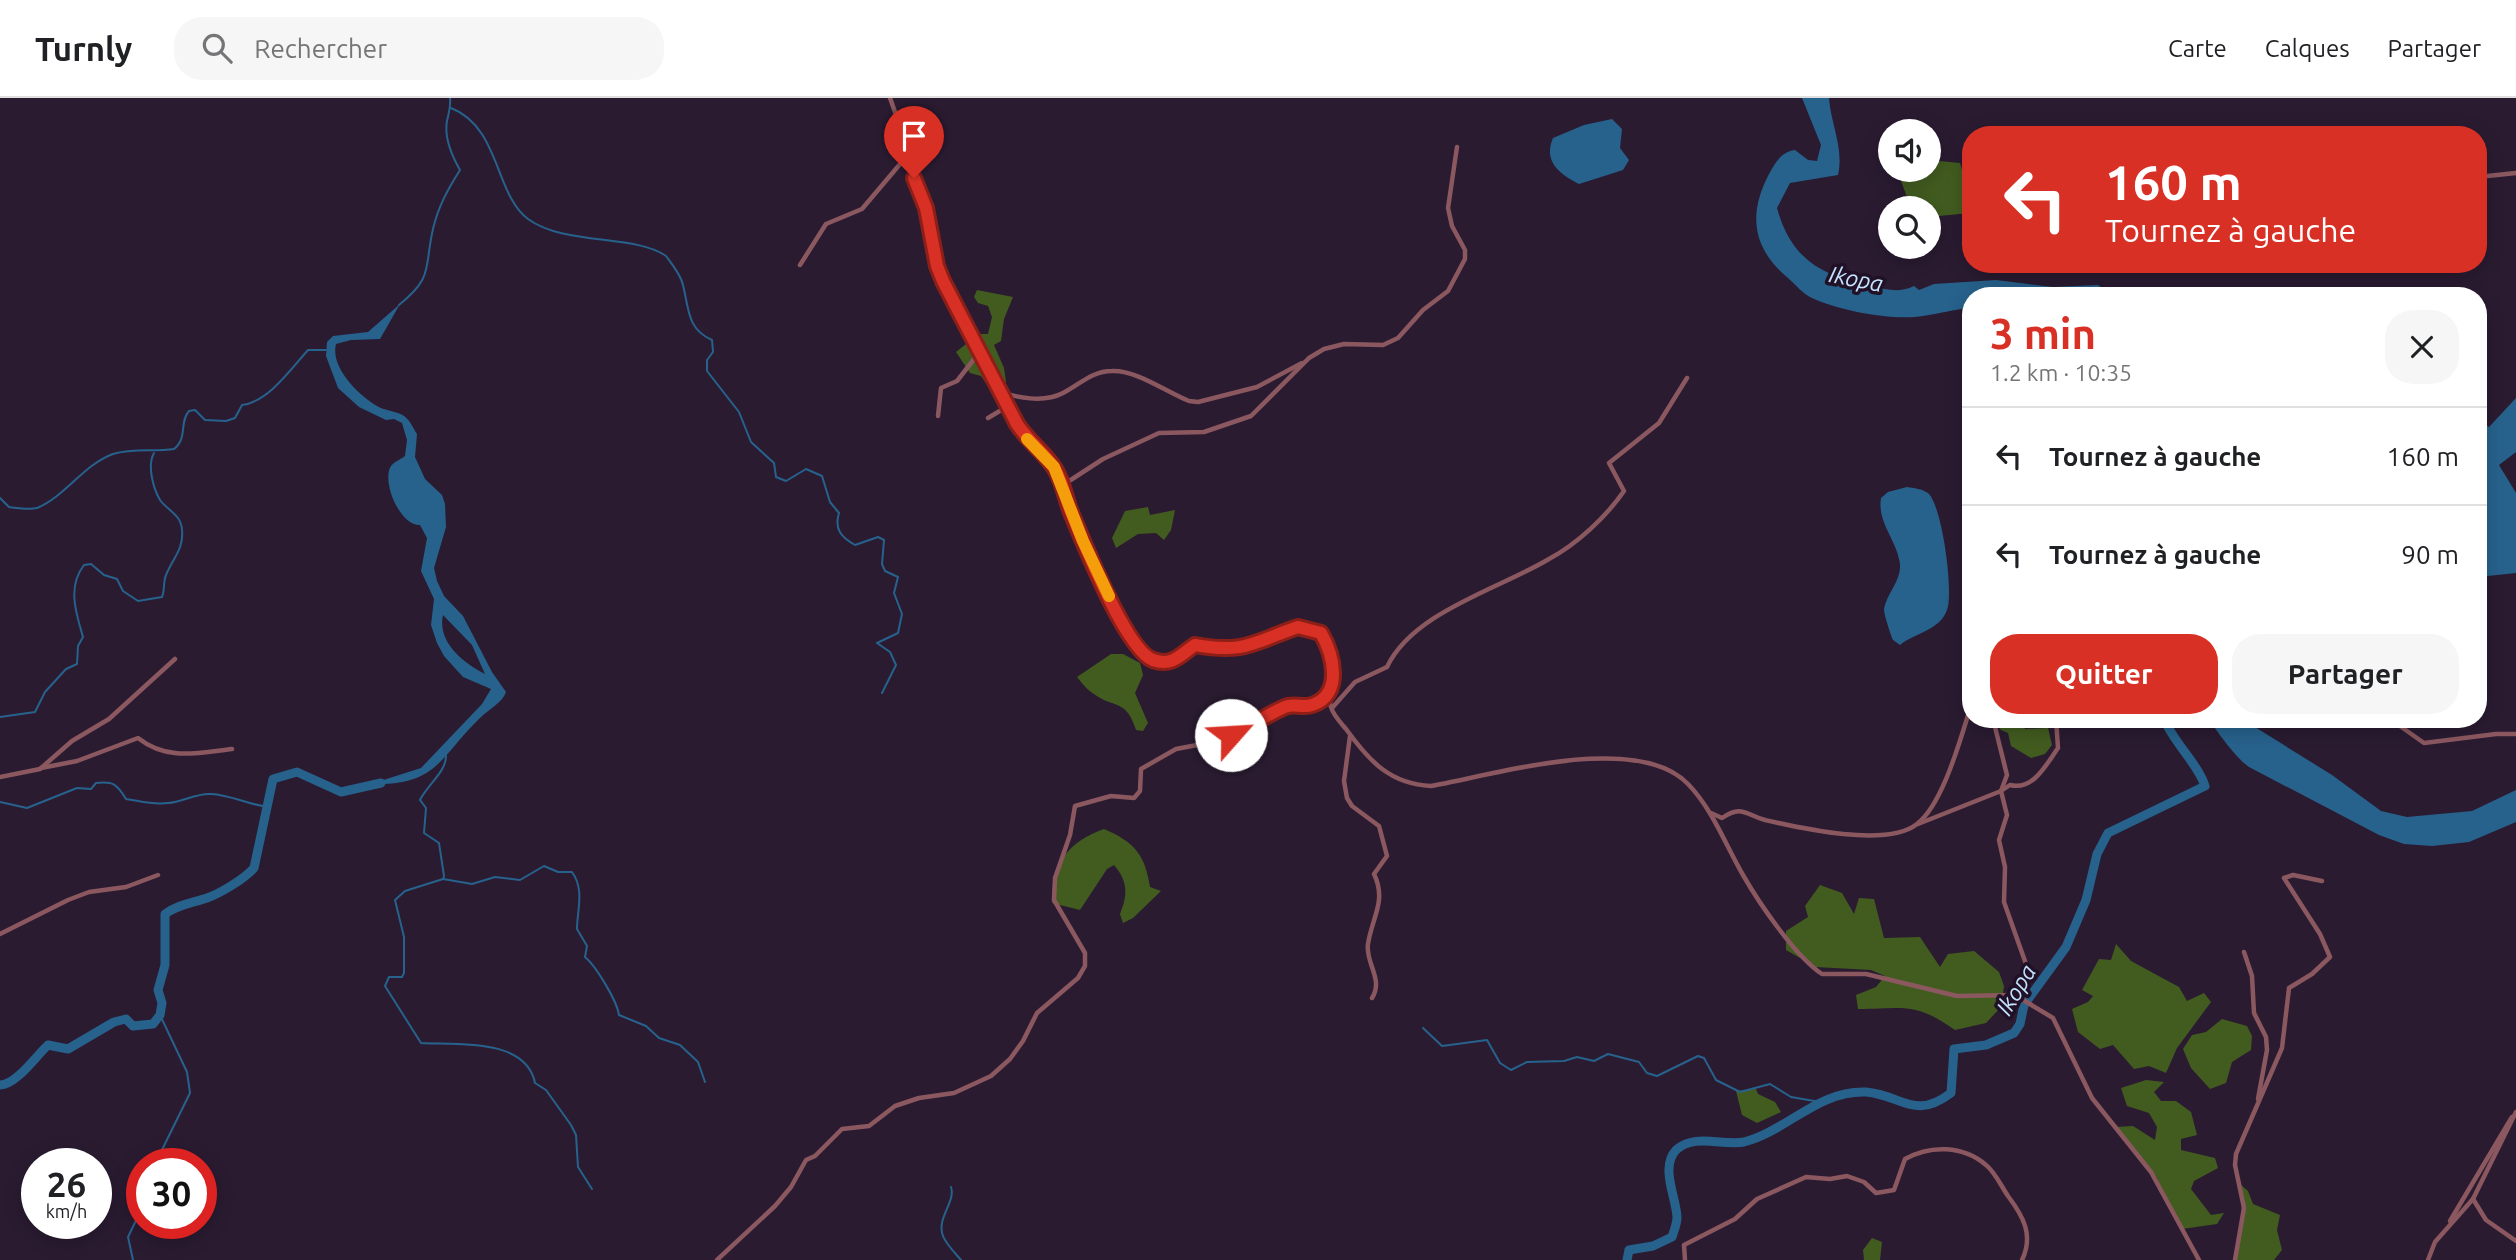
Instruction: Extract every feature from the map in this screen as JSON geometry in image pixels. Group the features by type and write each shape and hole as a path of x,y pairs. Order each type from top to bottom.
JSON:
{"street":[{"path":"890,98 904,133 926,208 937,266 978,353 1007,406 1028,441 1054,467 1083,541 1133,643 1151,660 1169,662 1181,658 1195,645 1226,651 1273,639 1298,627 1312,628 1321,633 1328,646 1333,666 1329,692 1331,709 1365,756 1391,775 1419,785 1468,779 1524,764 1613,757 1659,768 1686,782 1711,812 1759,900 1792,945 1822,974 1866,974 1957,996 2015,995 2053,1018 2092,1098 2151,1172 2199,1260"},
{"path":"904,133 906,157 926,208"},
{"path":"999,391 1018,399 1060,395 1097,373 1114,371 1130,374 1189,401 1212,401 1257,387 1324,349 1344,344 1371,346 1391,343 1423,310 1448,291 1465,259 1465,250 1452,226 1448,208 1457,147"},
{"path":"800,265 826,224 862,209 906,157"},
{"path":"2487,176 2516,173"},
{"path":"938,416 941,388 957,381 978,353"},
{"path":"1063,485 1103,459 1160,433 1204,432 1237,423 1269,401 1309,358"},
{"path":"1331,709 1355,682 1387,667 1394,652 1427,623 1552,558 1610,510 1624,491 1609,463 1659,423 1687,378"},
{"path":"988,418 1007,406"},
{"path":"40,769 72,741 109,719 175,659"},
{"path":"717,1260 775,1206 791,1188 806,1160 815,1156 842,1129 869,1126 895,1106 919,1098 954,1093 991,1076 1010,1059 1037,1013 1078,978 1085,965 1085,953 1054,900 1055,878 1070,835 1075,806 1111,796 1134,798 1140,790 1141,769 1176,750 1213,742 1248,728 1288,705 1309,706 1329,692"},
{"path":"1917,824 1943,787 1963,728"},
{"path":"1995,728 2007,775 2001,791 2007,804 1999,840 2005,867 2004,902 2026,964 2015,995"},
{"path":"1711,812 1723,818 1733,810 1743,809 1762,819 1886,835 2001,791 2010,785 2019,787 2030,783 2058,748 2057,728"},
{"path":"2403,728 2424,743 2484,735 2516,734"},
{"path":"1350,735 1344,781 1347,798 1352,806 1379,826 1387,856 1374,874 1380,887 1381,900 1368,943 1368,956 1377,986 1372,998"},
{"path":"0,777 77,761 138,738 152,749 171,754 232,749"},
{"path":"0,934 89,892 126,887 158,875"},
{"path":"2235,1260 2244,1208 2235,1154 2286,1035 2286,1004 2290,988 2312,974 2330,957 2320,934 2284,878 2293,875 2322,881"},
{"path":"2244,952 2252,976 2254,1013 2266,1037 2267,1050 2258,1103"},
{"path":"2428,1260 2431,1248 2473,1199 2516,1111"},
{"path":"2444,1231 2516,1111"},
{"path":"1685,1260 1684,1245 1690,1239 1735,1219 1757,1199 1774,1191 1806,1177 1830,1179 1847,1176 1864,1182 1876,1193 1894,1190 1905,1159 1937,1147 1961,1152 1988,1166 2021,1213 2029,1239 2022,1260"},
{"path":"2473,1199 2496,1230 2516,1241"}],"green space":[{"path":"1941,161 1960,163 1962,214 1941,216 1941,196 1907,196 1901,182 1941,182"},
{"path":"977,290 1013,297 1004,319 1001,341 994,345 1004,368 1006,382 995,396 981,376 970,373 956,352 966,344 978,343 981,334 988,334 992,317 988,306 978,303 974,297"},
{"path":"1148,507 1150,515 1175,510 1171,530 1164,540 1156,533 1138,534 1116,548 1112,538 1125,511"},
{"path":"1111,654 1123,654 1140,663 1143,675 1135,693 1148,723 1143,731 1136,730 1124,709 1101,699 1077,677"},
{"path":"1999,728 2048,728 2052,745 2045,754 2031,758 2011,746 2008,733"},
{"path":"1104,829 1136,850 1145,866 1150,887 1161,891 1133,918 1123,923 1120,914 1125,888 1114,865 1107,869 1080,910 1052,903 1055,877 1064,856 1091,834"},
{"path":"1820,885 1842,893 1854,914 1859,898 1874,899 1884,938 1920,937 1940,967 1948,954 1974,951 1999,972 2004,986 2001,1007 1986,1023 1955,1030 1929,1014 1918,1011 1898,1008 1858,1009 1856,995 1876,987 1885,976 1871,970 1816,967 1786,950 1786,931 1808,917 1805,906"},
{"path":"2116,944 2131,961 2179,987 2187,1001 2204,993 2211,1002 2177,1048 2166,1073 2149,1066 2134,1069 2113,1045 2100,1049 2078,1032 2072,1009 2088,1002 2093,996 2082,990 2099,959 2111,960"},
{"path":"2222,1019 2247,1026 2252,1036 2251,1050 2232,1062 2226,1083 2210,1089 2191,1068 2183,1049 2192,1035 2206,1032"},
{"path":"2146,1080 2164,1082 2154,1092 2161,1101 2176,1101 2191,1112 2197,1135 2181,1139 2181,1150 2215,1158 2218,1168 2194,1181 2191,1189 2211,1215 2224,1213 2217,1224 2182,1229 2165,1200 2157,1178 2116,1127 2133,1126 2155,1140 2157,1127 2149,1113 2127,1106 2121,1088"},
{"path":"1756,1089 1758,1094 1775,1102 1781,1112 1757,1123 1742,1115 1736,1091"},
{"path":"2241,1185 2248,1191 2253,1204 2280,1215 2277,1230 2282,1250 2274,1260 2235,1260 2242,1219"},
{"path":"1872,1238 1882,1242 1880,1260 1864,1260 1863,1250"}],"water":[{"path":"1802,98 1829,98 1838,146 1838,175 1790,183 1777,208 1791,240 1800,252 1823,270 1854,282 1893,290 1914,286 1919,290 1934,284 1996,280 2053,287 1962,287 1962,309 1911,317 1852,311 1809,296 1776,267 1767,255 1757,230 1756,217 1762,189 1782,155 1795,150 1808,160 1817,161 1821,145"},
{"path":"1612,119 1622,129 1620,148 1629,160 1623,170 1579,184 1559,171 1550,153 1553,138 1584,125"},
{"path":"2098,285 2101,287 2053,287"},
{"path":"400,304 380,339 351,340 336,344 337,362 347,380 362,395 380,408 404,416 417,434 415,457 425,479 442,495 445,504 446,527 434,568 437,581 444,596 463,616 492,672 506,692 445,757 424,775 393,783 371,784 421,768 482,704 491,689 463,677 444,656 437,643 431,625 434,599 421,571 427,538 420,525 413,523 399,511 388,482 391,466 405,456 407,440 402,423 394,419 386,420 359,407 338,388 326,356 327,342 333,336 368,332","holes":["443,615 472,645 485,674 460,658 448,643 442,625"]},
{"path":"2516,398 2516,452 2499,465 2516,493 2516,573 2487,576 2487,426 2489,427"},
{"path":"1907,487 1928,493 1938,514 1945,549 1949,600 1944,617 1939,622 1900,645 1893,640 1884,610 1898,577 1900,564 1884,524 1881,498 1888,492"},
{"path":"2215,728 2256,728 2332,775 2381,811 2407,817 2472,811 2516,790 2516,822 2469,842 2432,846 2404,844 2379,835 2249,767"}],"waterway":[{"path":"399,305 423,279 438,213 460,170 452,153 446,127 450,98"},
{"path":"451,108 467,117 479,130 509,194 517,208 528,219 561,233 637,245 666,256 682,281 693,324 712,340 713,352 707,360 707,371 739,412 751,442 774,463 776,477 786,481 806,469 822,476 830,502 839,513 837,524 842,536 855,545 878,537 884,540 882,564 885,571 898,577 894,593 902,614 898,633 877,643 890,652 896,665 882,693"},
{"path":"0,498 9,507 37,508 57,496 93,465 113,454 174,449 181,440 184,420 189,411 195,410 205,420 226,421 235,418 242,405 252,403 270,391 308,350 326,350"},
{"path":"0,717 35,712 45,692 66,669 77,664 78,646 83,637 74,591 84,565 91,564 104,575 117,579 123,591 138,601 162,597 166,575 181,543 182,530 179,520 160,500 155,489 151,470 154,453"},
{"name":"Ikopa","path":"1627,1260 1629,1250 1653,1246 1672,1237 1677,1217 1669,1165 1671,1157 1683,1145 1700,1141 1736,1143 1760,1137 1818,1104 1849,1093 1866,1092 1917,1106 1927,1105 1951,1093 1954,1049 1986,1045 2014,1033 2020,1024 2024,1005 2066,947 2086,900 2097,854 2108,833 2205,786 2169,728"},
{"path":"446,756 440,773 420,800 426,808 424,833 439,843 444,876 443,879 405,891 395,900 404,937 404,973 402,977 389,977 385,986 421,1043 487,1046 518,1058 529,1068 535,1083 546,1090 571,1125 576,1135 578,1167 592,1189"},
{"path":"0,1085 13,1080 48,1045 68,1049 114,1022 126,1019 133,1026 153,1024 160,1015 162,1003 158,990 165,965 165,914 219,893 254,868 273,779 297,772 341,792 381,783"},
{"path":"0,802 27,808 77,788 91,789 96,783 111,783 126,799 162,803 211,794 269,807"},
{"path":"443,879 472,884 495,877 520,880 544,866 558,872 572,872 578,886 577,929 587,946 585,957 605,984 619,1015 646,1026 659,1038 680,1045 698,1062 705,1082"},
{"path":"160,1015 187,1072 190,1093 163,1148"},
{"path":"1423,1028 1442,1046 1487,1040 1500,1063 1511,1070 1527,1062 1564,1061 1577,1057 1594,1061 1608,1054 1639,1062 1647,1073 1657,1076 1698,1056 1704,1058 1716,1080 1740,1092 1770,1084 1791,1097 1820,1102"},
{"path":"951,1187 951,1198 942,1229 946,1242 961,1260"},
{"path":"128,1239 133,1260"}],"slow traffic":[{"path":"1027,439 1054,467 1083,541 1109,596"}],"route":[{"path":"914,178 926,208 937,266 943,281 1017,424 1028,441 1054,467 1083,541 1133,643 1151,660 1169,662 1181,658 1195,645 1226,651 1273,639 1298,627 1312,628 1321,633 1328,646 1333,666 1333,681 1329,692 1317,703 1309,706 1288,705 1231,735"}]}
